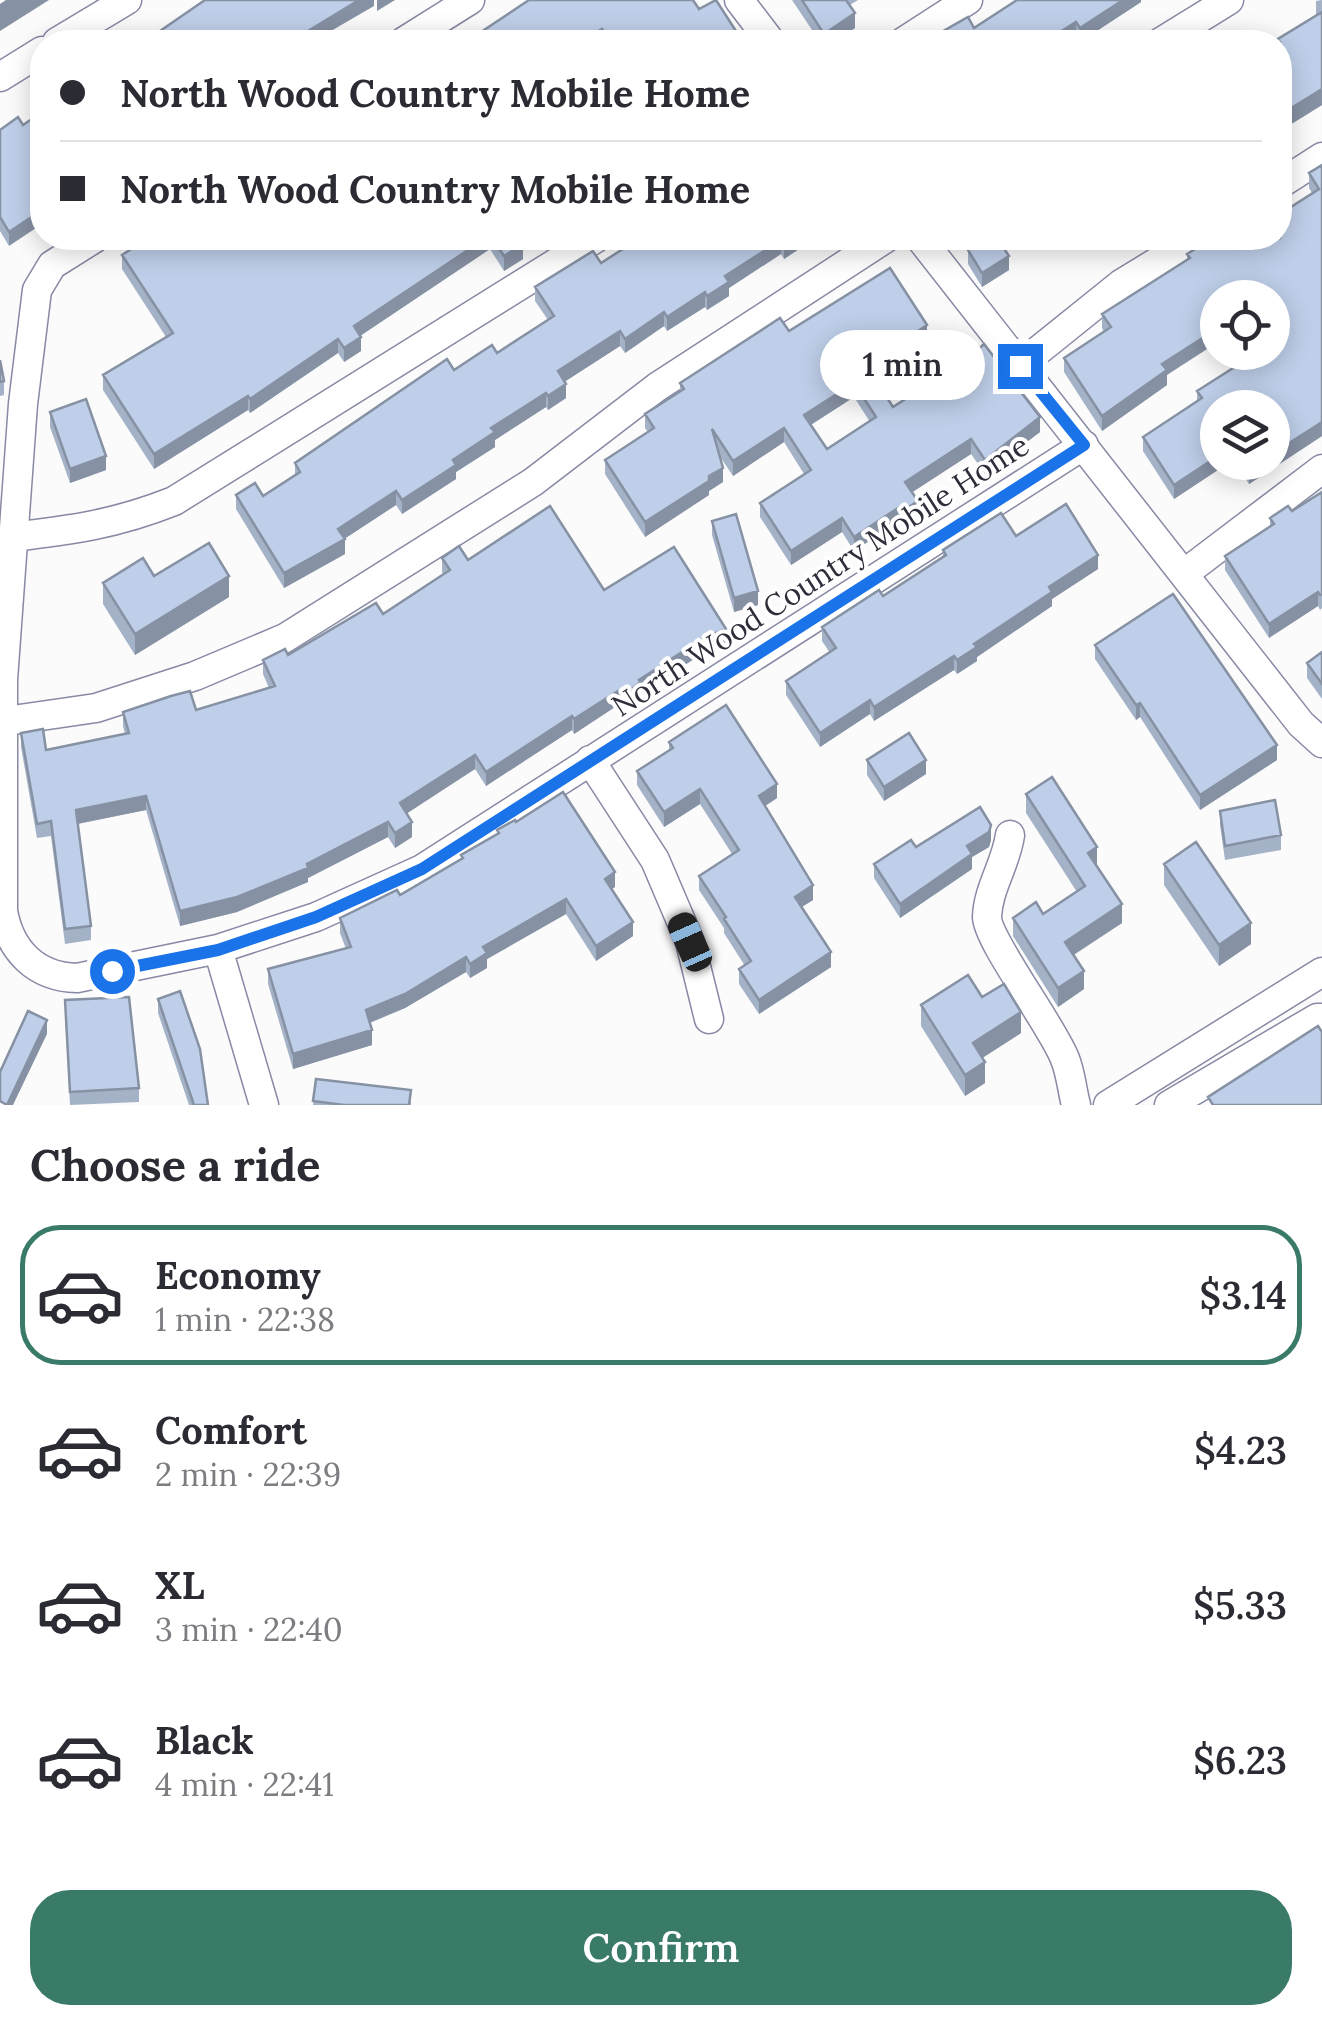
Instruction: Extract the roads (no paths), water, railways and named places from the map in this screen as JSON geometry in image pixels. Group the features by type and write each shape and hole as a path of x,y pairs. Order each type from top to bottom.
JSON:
{"street":[{"path":"77,30 127,0"},
{"path":"422,30 470,0"},
{"path":"738,0 762,30"},
{"path":"922,30 968,0"},
{"path":"1180,30 1229,0"},
{"path":"0,77 30,58"},
{"path":"1292,176 1322,157"},
{"name":"North Wood Country Mobile Home","path":"75,250 52,265 37,290 12,537 2,722 2,911 6,930 28,963 54,977 77,978 218,950 316,917 422,869 1084,445"},
{"path":"12,537 90,528 128,519 174,501 577,250"},
{"path":"2,722 96,708 195,676 286,638 533,482 657,386 867,250"},
{"name":"North Wood Country Mobile Home","path":"929,250 1301,724 1322,743"},
{"path":"1020,366 1122,284 1172,250"},
{"path":"1185,573 1322,469"},
{"path":"590,760 655,860 690,942 710,1019"},
{"path":"1010,835 1007,856 990,893 986,922 1044,1016 1066,1060 1076,1105"},
{"path":"218,950 264,1105"},
{"path":"1108,1105 1146,1096 1322,972"},
{"path":"1169,1105 1322,1018"}]}
